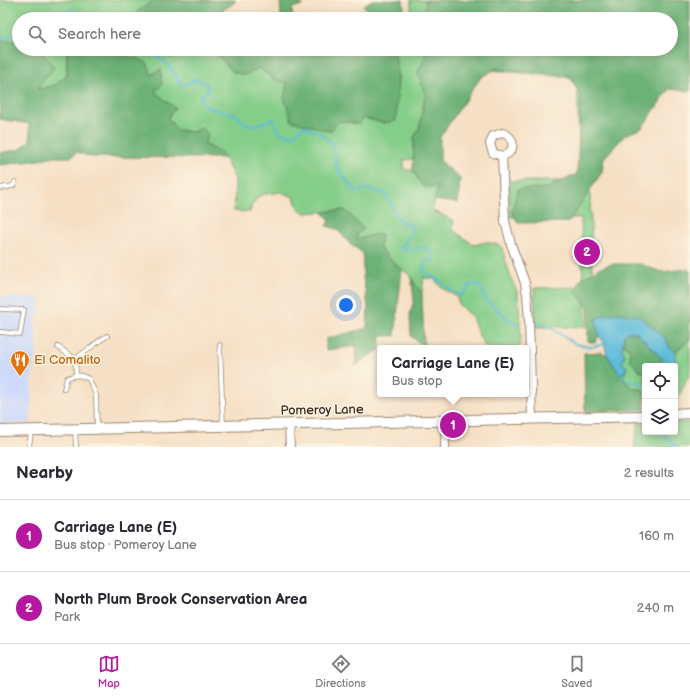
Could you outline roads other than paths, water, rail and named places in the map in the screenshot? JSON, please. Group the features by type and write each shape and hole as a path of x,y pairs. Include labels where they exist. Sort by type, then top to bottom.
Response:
{"street":[{"path":"502,156 505,221 525,283 527,294 532,418"},
{"path":"678,414 690,413"},
{"name":"Pomeroy Lane","path":"0,431 642,416"},
{"path":"445,447 446,420"},
{"path":"288,424 290,447"}],"lane":[{"path":"0,188 13,186 15,182"},
{"path":"0,309 24,310 20,334 0,332"},
{"path":"75,359 83,354 93,344 107,336"},
{"path":"220,345 223,426"},
{"path":"58,347 75,359"},
{"path":"75,359 76,375"},
{"path":"64,389 67,378 76,375 89,379 96,395 97,429"},
{"path":"75,430 76,447"},
{"path":"29,447 31,431"}],"water":[{"path":"618,313 639,316 665,338 669,347 675,352 675,363 666,363 636,332 628,332 624,335 622,350 625,355 622,362 627,367 624,373 619,373 607,355 604,342 599,336 596,320 603,315"}],"waterway":[{"path":"31,12 33,10 38,12"},
{"path":"66,12 72,10 75,12"},
{"path":"0,38 12,36"},
{"path":"156,56 169,66 182,86 197,79 207,84 208,93 203,94 200,99 205,106 236,114 243,122 253,126 273,119 278,130 285,135 293,136 303,126 320,133 333,144 337,168 355,191 370,189 386,194 399,220 412,226 413,232 401,247 403,251 427,247 433,254 434,261 427,261 423,266 425,273 461,296 470,285 479,285 487,301 509,320 520,325"},
{"path":"536,325 545,324 575,344 590,347 606,344"},
{"path":"621,371 626,380 634,383 637,381 642,384"},
{"path":"662,435 677,447"}],"place":[{"name":"North Plum Brook Conservation Area","path":"587,252"},
{"name":"El Comalito","path":"20,377"},
{"name":"Carriage Lane (E)","path":"453,425"}]}
